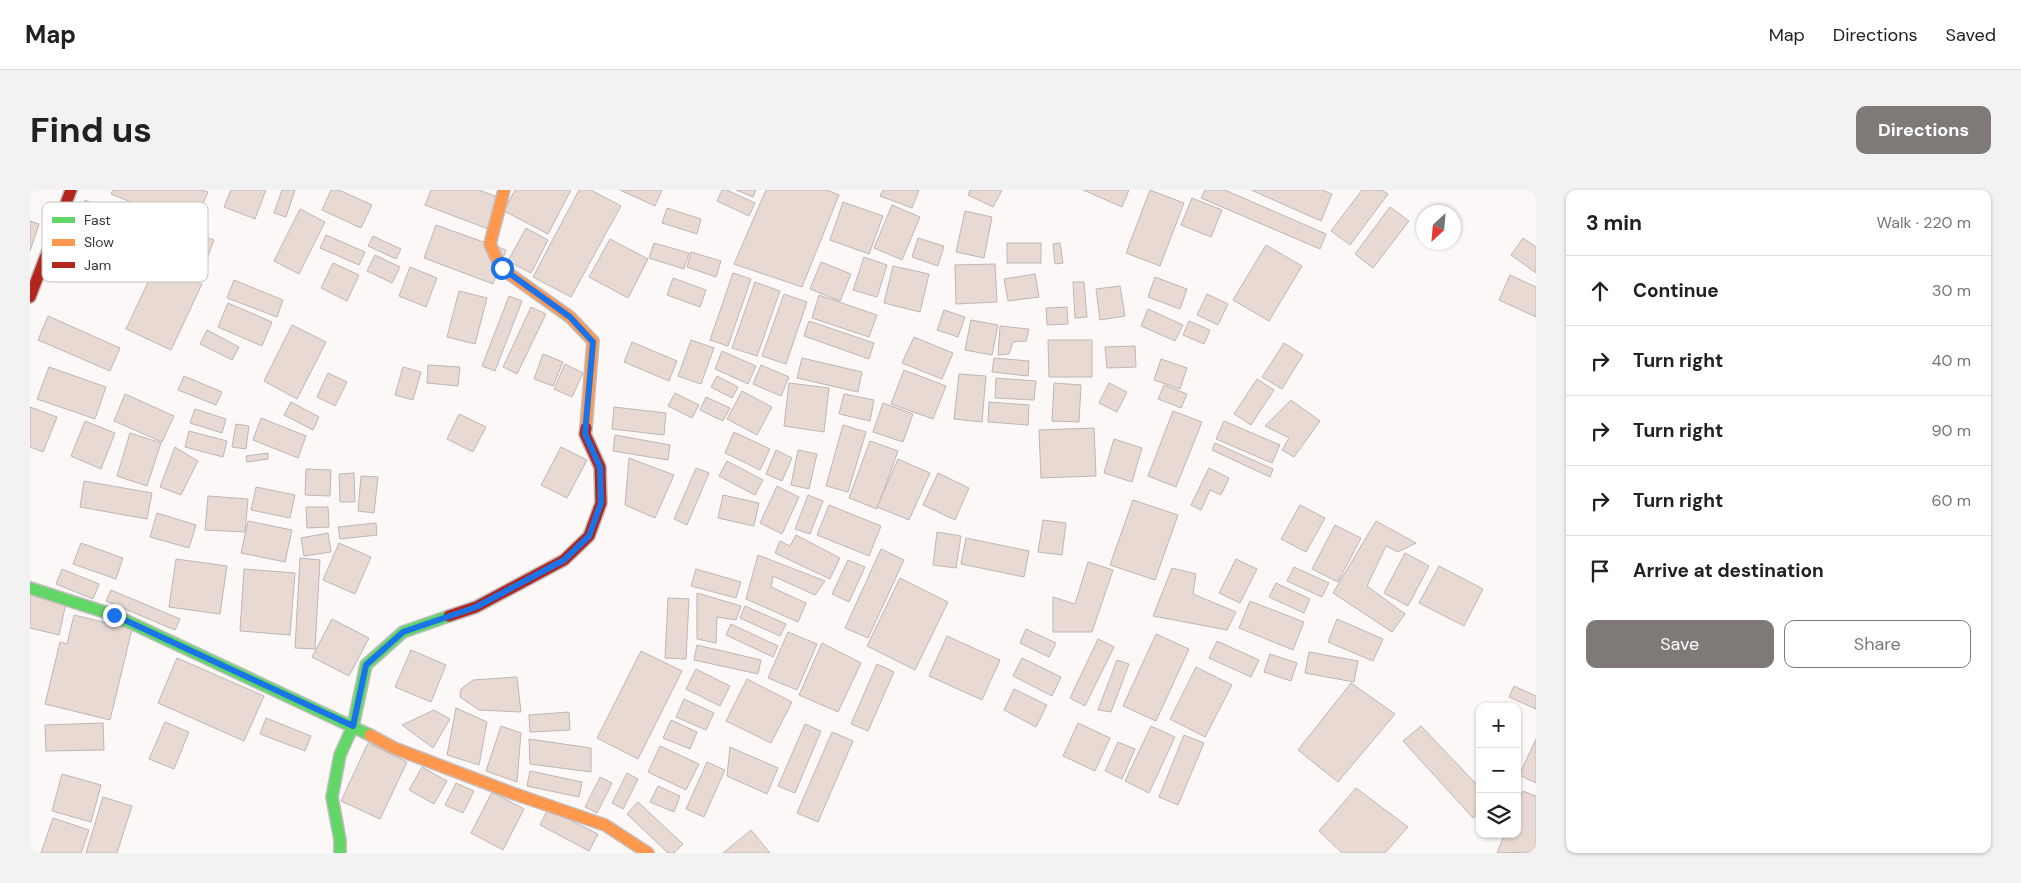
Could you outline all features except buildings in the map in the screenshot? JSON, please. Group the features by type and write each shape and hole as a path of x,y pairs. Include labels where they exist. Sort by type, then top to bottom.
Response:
{"street":[{"path":"66,202 71,190"},
{"path":"340,853 340,840 332,797 340,755 353,726 366,665 403,632 476,607 564,560 589,536 601,503 600,467 585,434 593,342 570,317 502,268 490,244 504,190"},
{"path":"30,297 42,266"},
{"path":"30,588 114,615 353,726 394,748 512,793 605,825 648,853"}],"traffic: fast":[{"path":"30,588 114,615 370,735"},
{"path":"340,853 340,840 332,797 340,755 353,726 366,665 403,632 449,616"}],"traffic: slow":[{"path":"504,190 490,244 501,268 570,317 593,341 586,428"},
{"path":"370,735 394,748 512,793 605,825 648,853"}],"traffic: jam":[{"path":"66,202 71,190"},
{"path":"30,297 42,266"},
{"path":"449,616 476,607 564,560 589,536 601,503 600,467 585,434 586,428"}],"route":[{"path":"114,615 353,726 366,665 403,632 476,607 564,560 589,536 601,503 600,467 585,434 590,398 593,342 570,317 502,268"}]}
